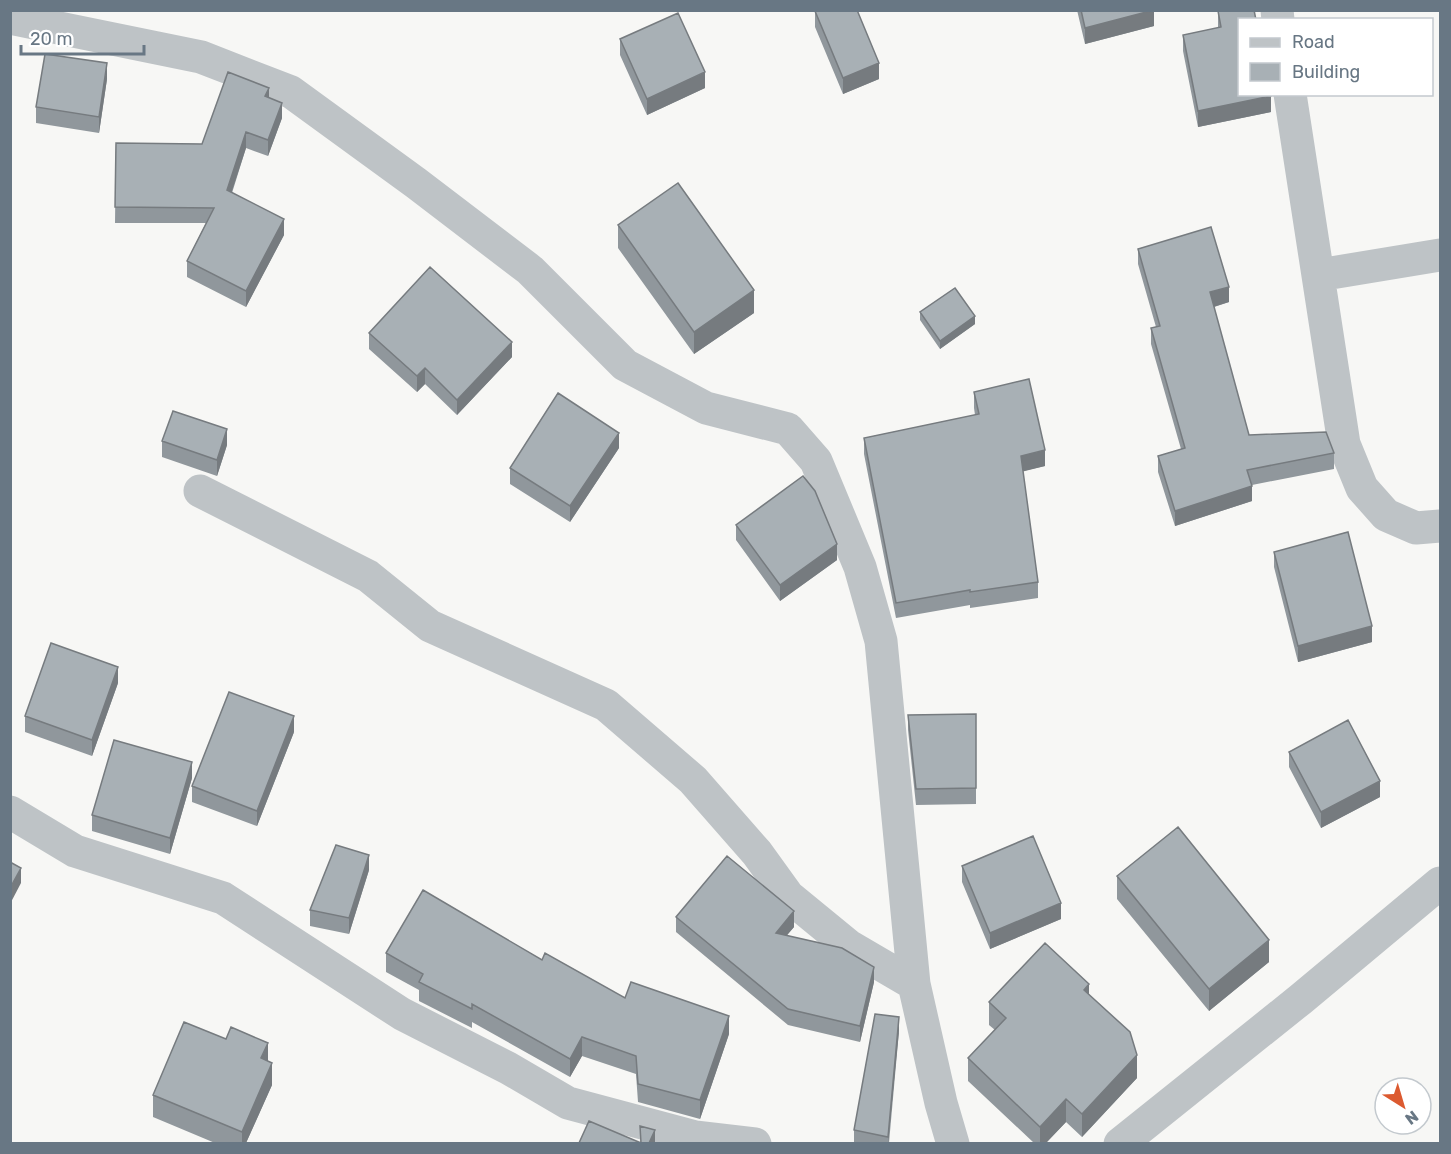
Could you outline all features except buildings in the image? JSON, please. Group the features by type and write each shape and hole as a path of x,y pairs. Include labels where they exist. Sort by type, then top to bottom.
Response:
{"street":[{"path":"10,18 201,57 291,92 530,270 625,365 706,408 788,429 816,461 860,567 881,640 914,984 941,1103 953,1143"},
{"path":"1290,96 1344,444 1362,488 1386,515 1416,528 1440,526"},
{"path":"1319,275 1440,255"},
{"path":"200,491 368,576 430,626 606,705 693,780 757,853 788,896 849,946 914,984"},
{"path":"10,812 75,851 223,898 402,1014 508,1068 568,1103 695,1137 755,1143"},
{"path":"1120,1143 1283,1013 1440,883"}]}
